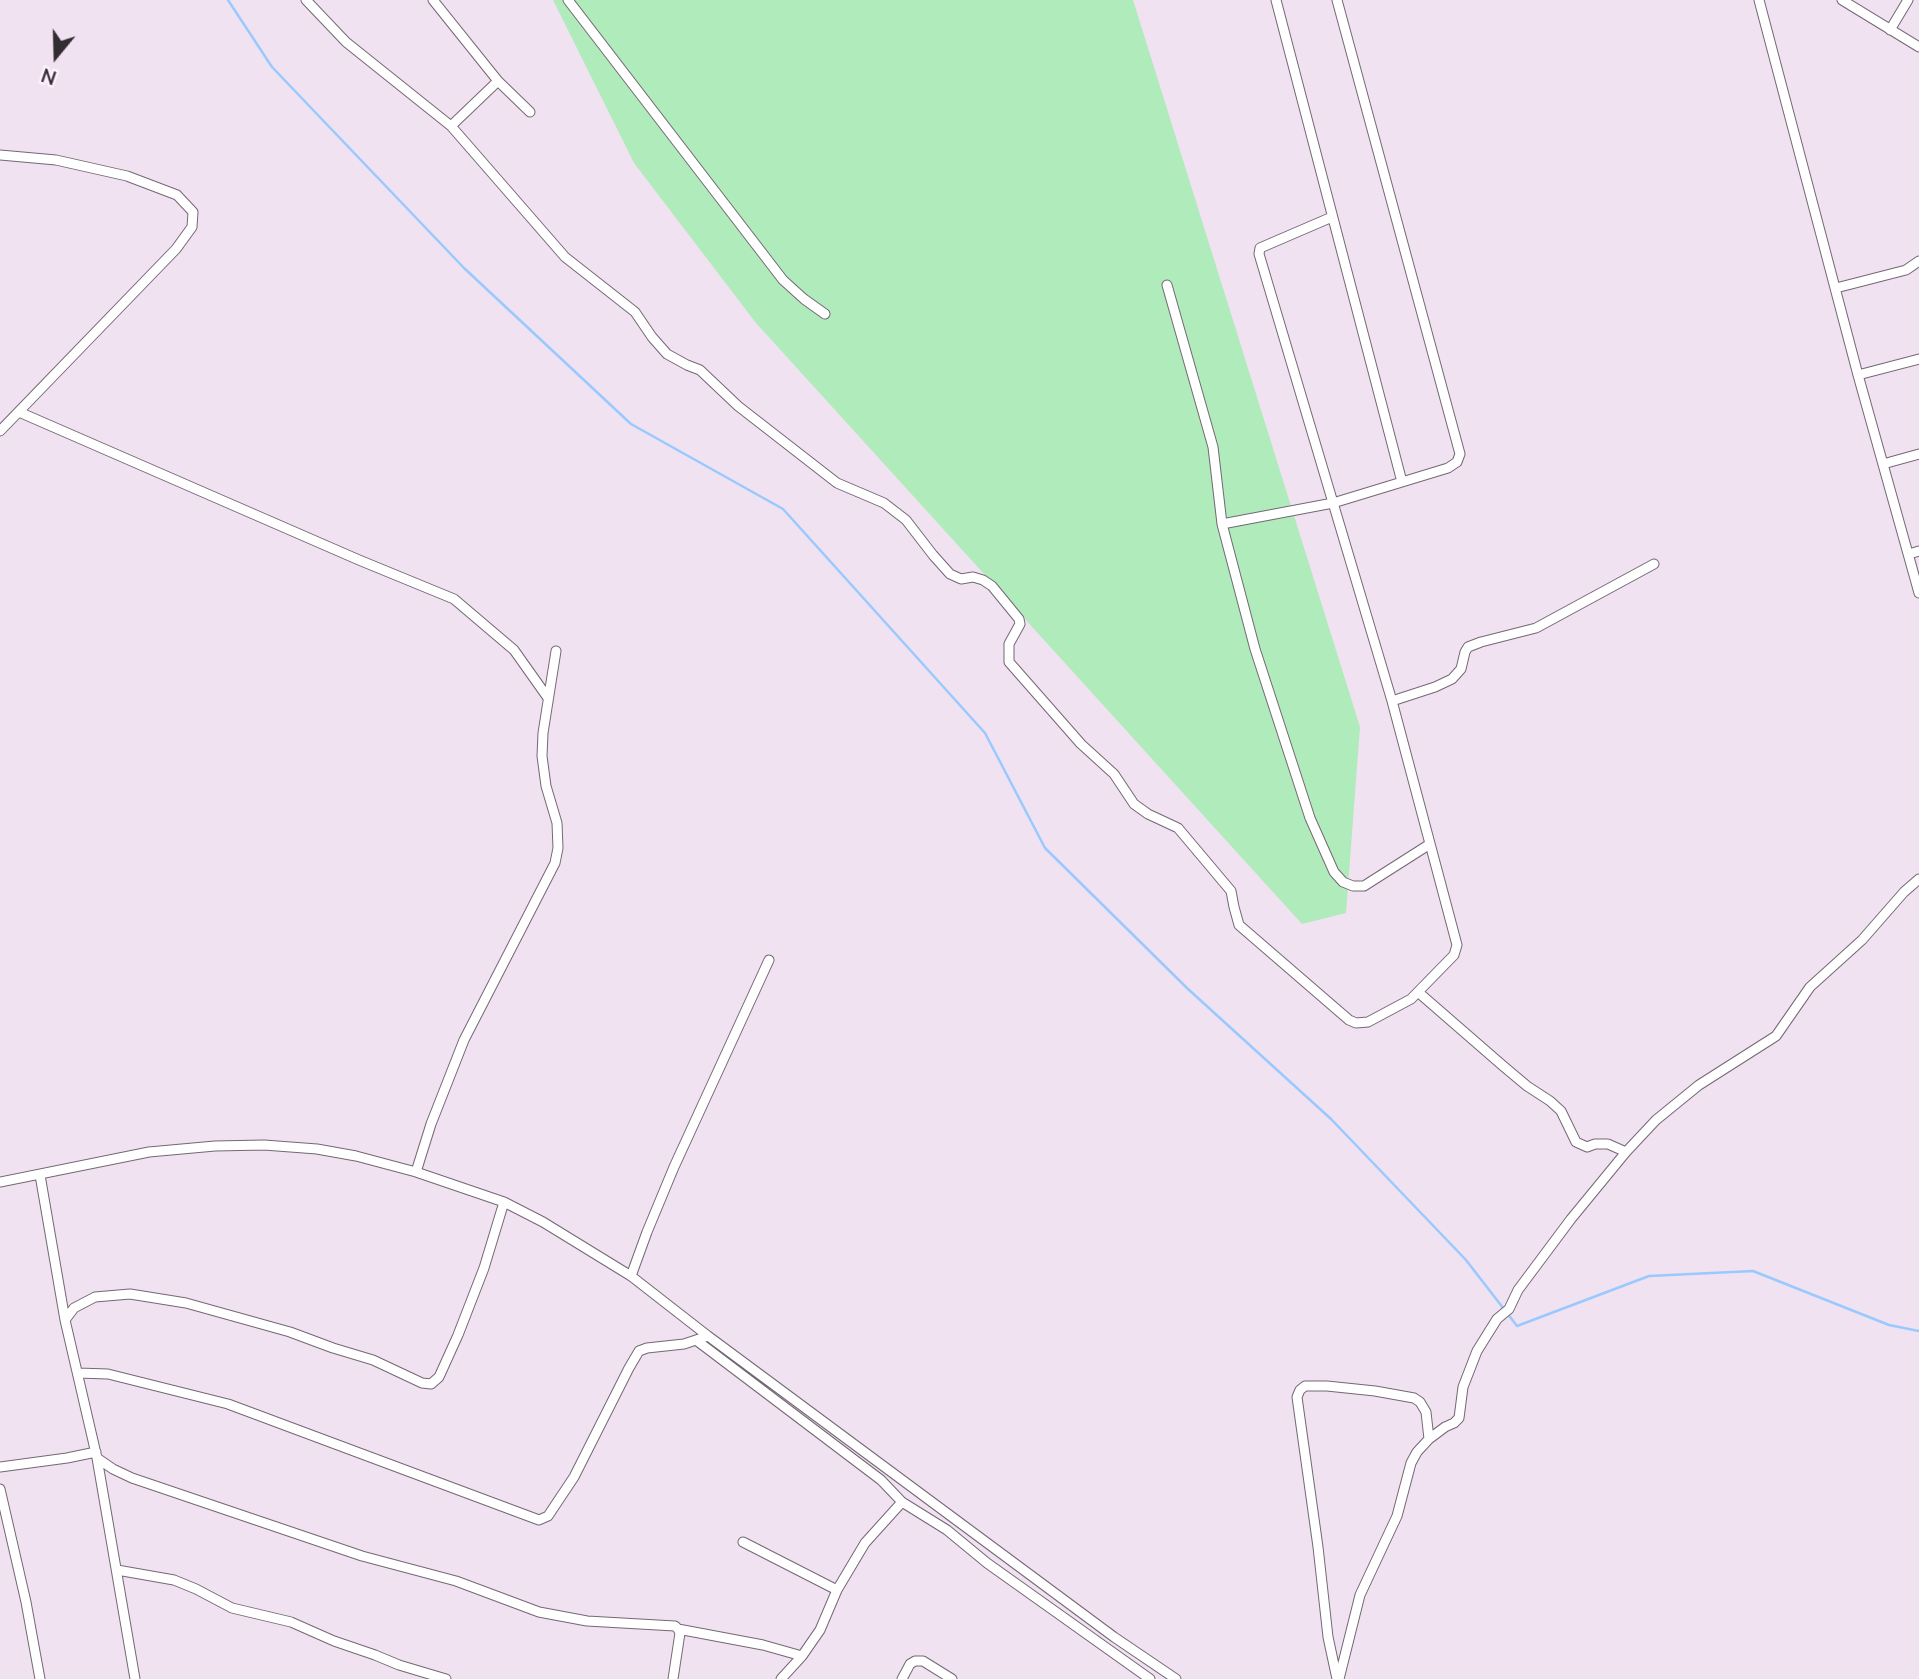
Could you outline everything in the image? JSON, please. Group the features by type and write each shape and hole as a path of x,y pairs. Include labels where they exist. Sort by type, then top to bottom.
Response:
{"street":[{"path":"306,0 346,42 451,126 565,257 635,312 667,354 700,370 738,406 837,483 884,503 906,520 950,574 961,579 973,577 992,586 1019,619 1020,624 1009,644 1009,662 1081,744 1114,774 1134,804 1178,828 1231,891 1239,925 1349,1020 1356,1023 1368,1022 1411,999 1454,955 1457,945 1392,701 1258,251 1332,216"},
{"path":"433,0 498,81 530,111"},
{"path":"568,0 783,280 825,314"},
{"path":"1276,0 1402,482"},
{"path":"1222,524 1334,503 1448,468 1457,462 1460,454 1338,0"},
{"path":"1759,0 1858,375 1919,593"},
{"path":"1842,0 1919,47"},
{"path":"1891,30 1908,0"},
{"path":"451,126 498,81"},
{"path":"0,155 56,160 127,176 177,195 193,212 192,227 176,248 0,431"},
{"path":"1836,288 1906,270 1919,261"},
{"path":"1167,285 1213,447 1222,524 1255,649 1310,818 1334,872 1343,882 1364,886 1430,845"},
{"path":"1858,375 1919,359"},
{"path":"19,412 454,599 514,650 548,698"},
{"path":"1883,464 1919,454"},
{"path":"1909,555 1919,551"},
{"path":"1392,701 1452,679 1461,669 1468,647 1536,628 1654,564"},
{"path":"416,1172 431,1124 464,1040 555,863 558,848 557,823 546,786 542,756 556,651"},
{"path":"1338,1679 1360,1595 1397,1516 1411,1463 1429,1439 1459,1418 1463,1387 1477,1352 1497,1319 1509,1309 1518,1290 1571,1219 1656,1120 1699,1085 1776,1036 1810,987 1862,940 1919,879"},
{"path":"631,1276 674,1167 769,960"},
{"path":"1418,992 1502,1065 1561,1111 1576,1142 1587,1147 1608,1144 1626,1152"},
{"path":"0,1182 149,1152 264,1145 317,1149 356,1156 416,1172 504,1202 543,1222 631,1276 1104,1630 1176,1679"},
{"path":"40,1175 65,1320 97,1455 135,1679"},
{"path":"65,1320 74,1308 95,1297 130,1294 186,1303 290,1332 373,1360 422,1383 431,1384 439,1377 458,1335 484,1268 504,1202"},
{"path":"78,1373 108,1374 228,1404 539,1520 548,1516 575,1477 639,1351 684,1344 708,1336"},
{"path":"696,1340 881,1480 902,1502 947,1530 987,1563 1150,1679"},
{"path":"1338,1679 1328,1637 1297,1397 1300,1390 1306,1386 1327,1386 1414,1398 1426,1412 1429,1439"},
{"path":"0,1467 97,1455 113,1469 132,1478 362,1556 456,1581 539,1612 587,1621 675,1626 678,1629 763,1644 802,1656"},
{"path":"0,1489 26,1602 40,1679"},
{"path":"781,1679 802,1656 820,1630 837,1590 865,1543 902,1502"},
{"path":"743,1542 837,1590"},
{"path":"117,1570 174,1580 232,1608 291,1622 399,1665 446,1679"},
{"path":"673,1679 680,1633 678,1629"},
{"path":"902,1679 910,1664 923,1661 952,1679"}],"green space":[{"path":"553,0 1133,0 1360,727 1346,913 1302,924 756,323 634,163"}],"waterway":[{"path":"228,0 272,67 464,268 631,424 783,509 985,733 1045,848 1188,989 1331,1119 1466,1260 1517,1326 1649,1276 1753,1271 1889,1325 1919,1331"}]}
